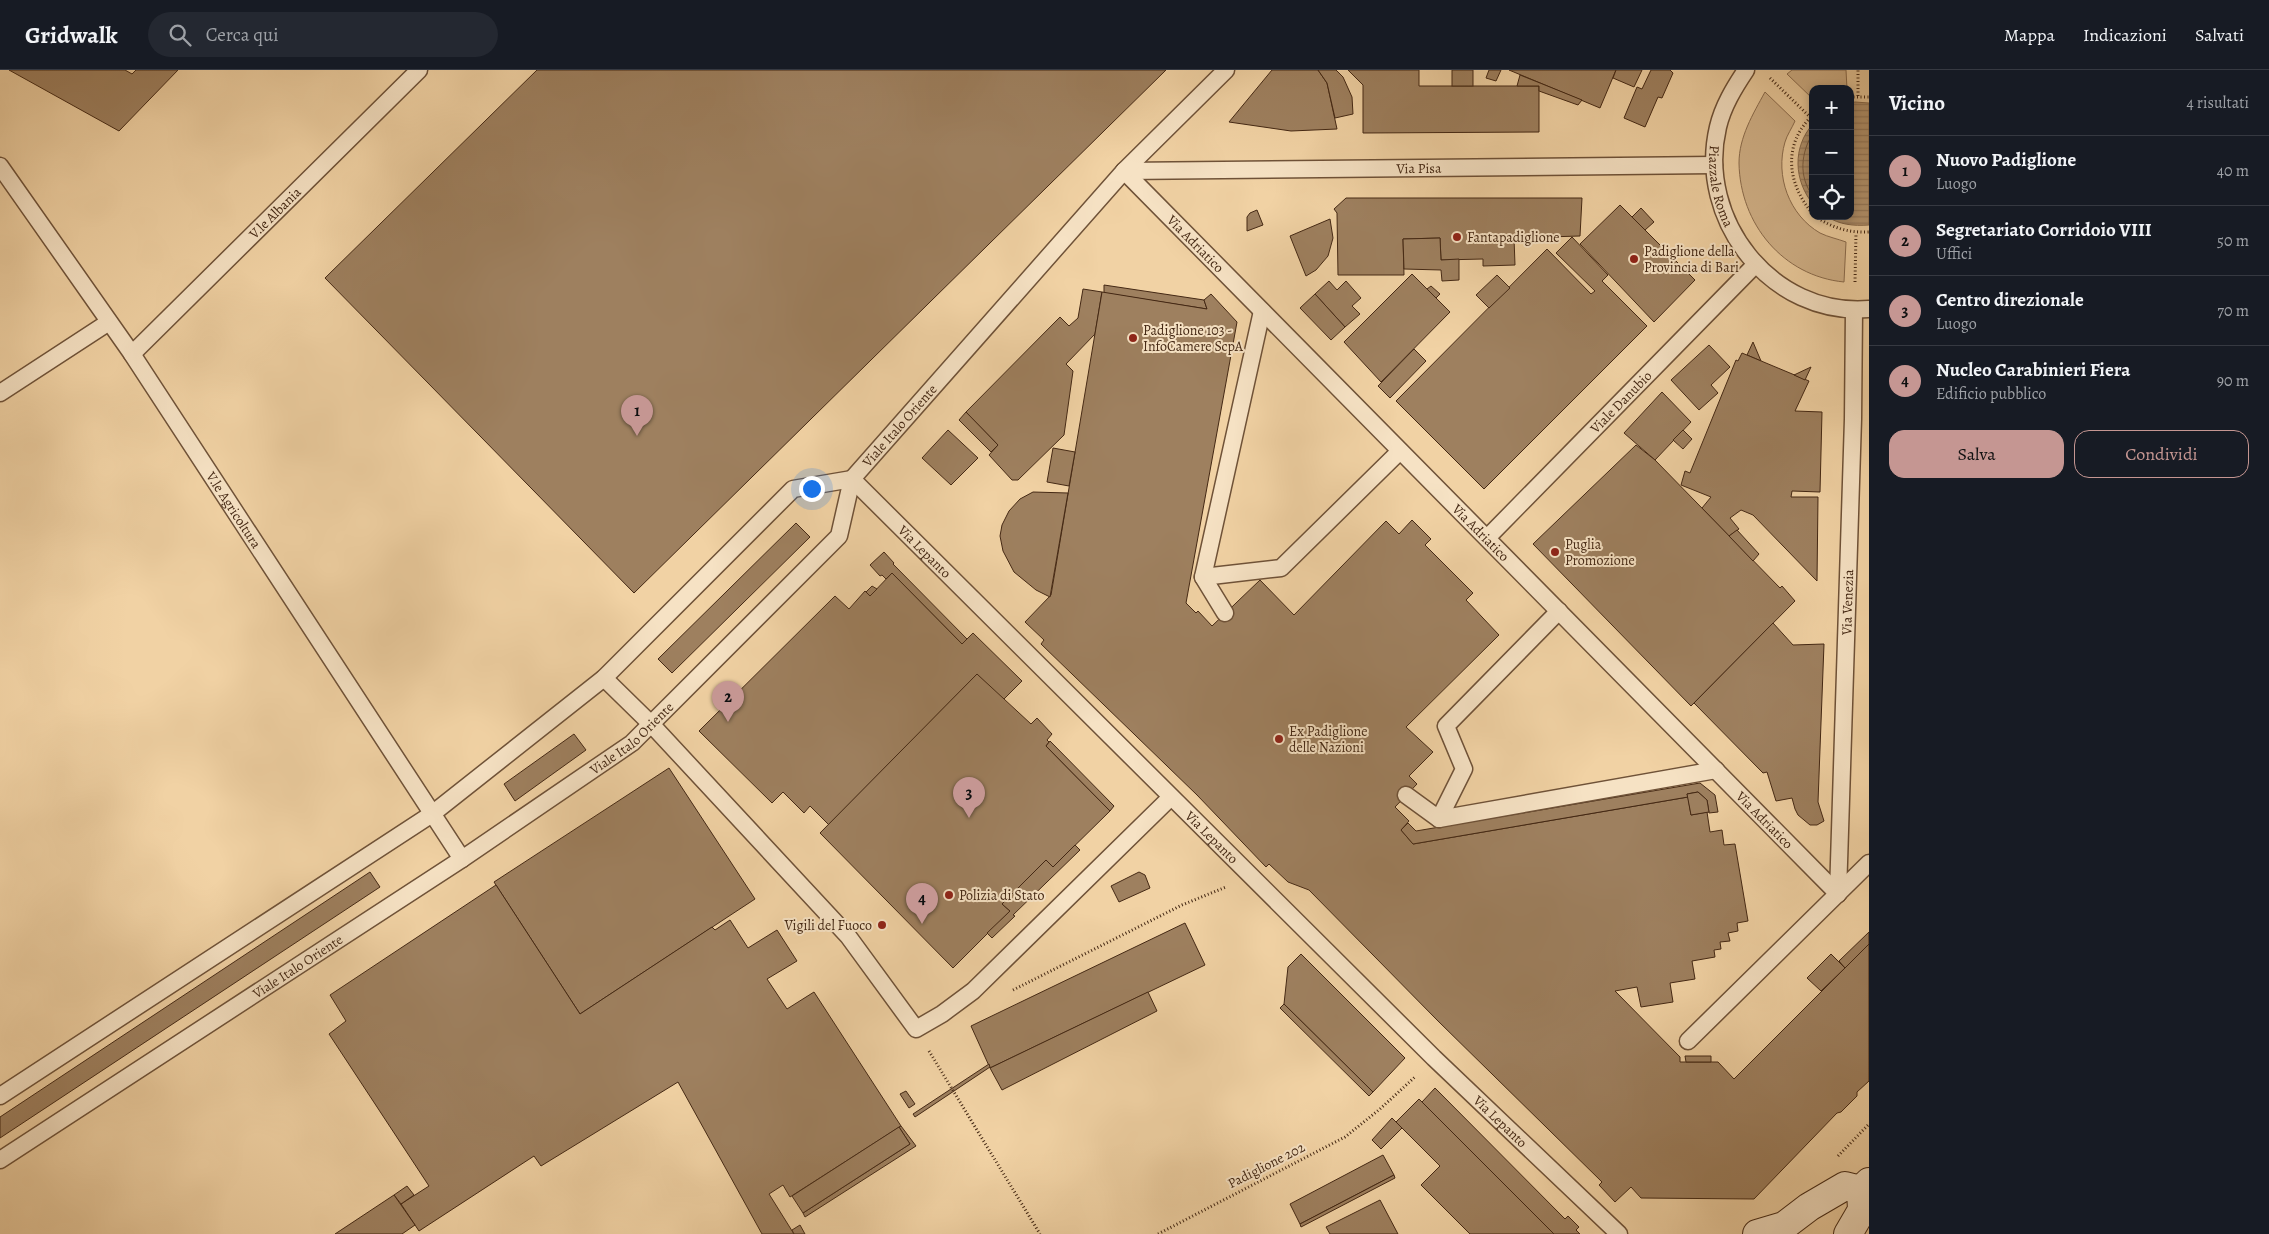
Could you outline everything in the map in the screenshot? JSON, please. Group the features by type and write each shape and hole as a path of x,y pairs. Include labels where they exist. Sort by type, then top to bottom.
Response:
{"main road":[{"path":"1757,1234 1784,1226 1808,1208 1845,1186 1865,1186 1862,1210 1848,1234"}],"lane":[{"name":"V.le Albania","path":"132,354 419,70"},
{"name":"Viale Italo Oriente","path":"0,1160 462,859 632,743 839,536 852,479 1124,171 1226,70"},
{"name":"Piazzale Roma","path":"1746,70 1731,92 1718,127 1714,165 1717,192 1725,219 1738,243 1755,265 1784,288 1818,304 1862,310"},
{"name":"Via Pisa","path":"1124,171 1714,165"},
{"name":"V.le Agricoltura","path":"0,166 132,354 462,859"},
{"name":"Via Adriatico","path":"1124,171 1838,894"},
{"name":"Viale Danubio","path":"1487,538 1755,265"},
{"name":"Via Venezia","path":"1838,894 1853,429 1862,310"},
{"path":"1225,613 1203,577 1262,311"},
{"path":"0,392 109,322"},
{"path":"1203,577 1281,568 1400,451"},
{"path":"0,1096 432,814 604,678 793,489 852,479"},
{"name":"Via Lepanto","path":"852,479 1434,1058 1618,1234"},
{"path":"1439,819 1464,768 1446,726 1559,611"},
{"path":"604,678 652,725 848,936 916,1029 942,1014 973,991 1171,797"},
{"path":"1406,795 1439,819 1716,770"},
{"path":"1688,1041 1869,863"}],"path":[{"path":"1858,70 1858,96"},
{"path":"1769,77 1809,113"},
{"path":"1854,96 1869,97"},
{"path":"1809,120 1798,136 1792,157 1792,179 1801,200 1809,209"},
{"path":"1822,220 1834,228 1856,233 1869,232"},
{"path":"1856,233 1862,310"},
{"path":"1010,992 1182,905 1252,877"},
{"path":"916,1029 1040,1234"},
{"name":"Padiglione 202","path":"1158,1234 1345,1137 1380,1110 1434,1058"}],"shaded area":[{"path":"1792,70 1846,70 1847,85 1809,85 1809,95 1787,74"},
{"path":"1765,92 1795,121 1786,139 1782,155 1782,168 1787,194 1800,216 1809,225 1820,233 1846,242 1844,282 1822,278 1784,258 1769,243 1757,226 1747,206 1741,185 1739,163 1741,144"}],"water":[{"path":"1854,102 1869,103 1869,225 1847,224 1834,220 1854,220"},
{"path":"1809,129 1809,198 1802,185 1798,164 1801,143"}],"building":[{"path":"9,70 125,70 132,74 136,70 178,70 119,131"},
{"path":"537,70 1166,70 634,593 325,278"},
{"path":"1272,70 1318,70 1327,83 1337,129 1291,131 1229,122"},
{"path":"1318,70 1336,70 1343,77 1352,97 1353,114 1335,118 1327,83"},
{"path":"1348,70 1419,70 1419,86 1539,86 1539,132 1363,133 1363,85"},
{"path":"1452,70 1473,70 1473,86 1452,86"},
{"path":"1489,70 1501,70 1496,81 1486,78"},
{"path":"1509,70 1616,70 1600,108"},
{"path":"1616,70 1642,70 1634,87 1613,78"},
{"path":"1651,70 1670,70 1673,73 1662,98 1658,97 1645,127 1624,118 1637,87 1642,89"},
{"path":"1520,75 1582,100 1578,105 1539,91 1539,86 1517,86"},
{"name":"Fantapadiglione","path":"1346,198 1582,198 1580,236 1514,238 1515,265 1483,266 1483,259 1441,260 1440,238 1403,239 1404,275 1338,275 1337,213 1334,209"},
{"name":"Padiglione della Provincia di Bari","path":"1620,205 1695,280 1654,322 1580,244"},
{"path":"1641,208 1654,222 1645,230 1632,217"},
{"path":"1257,210 1263,225 1247,231 1247,217 1250,213"},
{"path":"1330,219 1333,238 1328,256 1316,270 1306,276 1290,236"},
{"path":"1572,237 1608,275 1602,281 1647,326 1484,489 1396,401 1547,249 1591,294 1595,291 1556,253"},
{"path":"1440,238 1441,260 1459,259 1459,280 1442,281 1441,270 1404,269 1403,239"},
{"path":"1412,274 1450,312 1381,382 1344,342"},
{"path":"1497,275 1510,288 1489,308 1476,295"},
{"path":"1329,281 1337,290 1346,281 1361,298 1352,306 1360,314 1345,327 1315,294"},
{"path":"1104,285 1204,300 1207,309 1104,293"},
{"path":"1431,286 1440,294 1436,298 1427,289"},
{"path":"1083,289 1102,292 1095,334 1066,364 1073,371 1064,435 1018,480 1012,480 989,455 998,445 966,412 1060,317 1069,326 1078,318"},
{"name":"Ex Padiglione delle Nazioni","path":"1102,292 1207,309 1204,300 1211,294 1237,322 1186,603 1196,613 1198,611 1212,626 1260,580 1294,615 1386,521 1399,534 1412,520 1431,539 1425,545 1473,593 1466,600 1499,635 1406,727 1433,752 1409,776 1417,784 1395,807 1409,821 1401,830 1413,844 1688,797 1691,815 1707,812 1710,832 1722,830 1724,845 1735,844 1748,921 1737,923 1738,931 1728,933 1730,941 1720,942 1721,949 1714,950 1715,957 1692,961 1695,979 1670,983 1673,1002 1641,1007 1637,987 1615,991 1680,1057 1680,1062 1718,1062 1734,1079 1869,944 1869,1081 1857,1092 1857,1096 1841,1112 1837,1113 1754,1199 1641,1198 1631,1187 1615,1202 1599,1185 1602,1182 1438,1021 1309,890 1288,882 1269,864 1266,867 1197,795 1041,644 1044,640 1025,622 1051,595"},
{"path":"1315,294 1345,327 1331,340 1300,308"},
{"path":"1753,342 1761,361 1747,355"},
{"path":"1709,345 1730,367 1711,385 1718,393 1699,410 1671,380"},
{"path":"1414,349 1426,361 1390,398 1378,386"},
{"path":"1742,353 1809,381 1795,411 1822,412 1820,492 1792,491 1791,497 1818,497 1817,581 1753,515 1741,510 1730,518 1739,529 1729,536 1702,508 1711,497 1681,485 1685,471 1690,473 1736,360 1738,361"},
{"path":"1811,367 1805,380 1794,375"},
{"path":"1662,392 1691,422 1655,460 1624,433"},
{"path":"966,412 998,445 991,452 959,420"},
{"path":"948,430 978,458 951,485 922,458"},
{"path":"1683,430 1692,439 1683,449 1673,440"},
{"path":"1636,445 1655,460 1795,601 1691,706 1533,544"},
{"path":"1053,448 1075,452 1069,486 1047,482"},
{"path":"1033,492 1068,493 1050,597 1036,590 1014,572 1003,551 1000,536 1002,525 1009,511 1020,499"},
{"path":"796,523 810,537 672,673 658,659"},
{"path":"1737,530 1759,554 1753,561 1729,536"},
{"path":"884,552 893,564 967,639 962,644 892,573 886,579 882,575 880,576 870,565"},
{"path":"892,573 962,644 973,633 1022,681 1003,700 977,674 829,825 810,806 804,813 783,792 772,803 699,731 835,596 849,609 865,591 870,596"},
{"path":"872,586 877,589 870,596 866,592"},
{"path":"1773,623 1793,645 1824,644 1818,802 1824,821 1817,825 1810,825 1798,815 1792,798 1776,801 1767,772 1763,773 1694,703"},
{"path":"977,674 1031,724 1037,718 1052,734 1047,740 1049,742 1046,746 1110,811 1053,867 1046,860 1002,904 1010,911 953,968 820,833"},
{"path":"574,734 586,750 515,801 504,784"},
{"path":"1050,741 1114,806 1110,811 1046,746"},
{"path":"669,768 755,899 580,1014 494,882"},
{"path":"1700,783 1715,795 1718,812 1709,813 1707,800 1698,792 1687,794 1688,797 1413,844 1401,830 1408,823 1416,831"},
{"path":"1698,792 1707,800 1709,812 1691,815 1687,794"},
{"path":"1075,845 1080,850 992,938 987,933 1010,911 1002,904 1046,860 1053,867"},
{"path":"370,872 380,887 0,1138 0,1117"},
{"path":"1139,872 1145,875 1150,888 1119,902 1111,886"},
{"path":"496,885 580,1014 712,927 715,930 730,920 748,948 777,930 797,961 767,979 787,1009 814,992 901,1126 790,1197 783,1185 769,1194 794,1234 762,1234 678,1082 541,1166 534,1156 419,1231 401,1204 429,1186 329,1034 346,1021 330,995"},
{"path":"1185,923 1205,965 990,1068 971,1026"},
{"path":"1869,932 1869,944 1845,968 1839,961"},
{"path":"1301,954 1405,1058 1373,1092 1284,1004 1288,967"},
{"path":"1831,954 1845,968 1821,991 1807,978"},
{"path":"1148,992 1157,1011 1002,1090 990,1068"},
{"path":"1284,1004 1373,1092 1369,1096 1280,1008"},
{"path":"1685,1056 1711,1056 1711,1062 1686,1062"},
{"path":"989,1064 990,1067 915,1117 913,1114"},
{"path":"1435,1088 1565,1219 1568,1216 1579,1227 1576,1230 1580,1234 1554,1234 1422,1102"},
{"path":"906,1091 915,1104 909,1108 900,1094"},
{"path":"1419,1099 1554,1234 1470,1234 1421,1185 1440,1166 1396,1122"},
{"path":"1392,1118 1402,1128 1381,1149 1372,1140"},
{"path":"901,1126 916,1146 805,1217 803,1213 910,1144 899,1127"},
{"path":"899,1127 910,1144 803,1213 792,1196"},
{"path":"1383,1155 1394,1175 1300,1224 1290,1204"},
{"path":"1394,1175 1395,1178 1301,1227 1300,1224"},
{"path":"407,1186 414,1195 401,1204 394,1195"},
{"path":"394,1195 415,1225 402,1234 335,1234"},
{"path":"1380,1200 1398,1234 1330,1234 1326,1227"},
{"path":"800,1225 805,1234 794,1234 792,1230"}],"place":[{"name":"Fantapadiglione","path":"1457,237"},
{"name":"Padiglione della Provincia di Bari","path":"1634,259"},
{"name":"Padiglione 103 - InfoCamere ScpA","path":"1133,338"},
{"name":"Nuovo Padiglione","path":"637,436"},
{"name":"Puglia Promozione","path":"1555,552"},
{"name":"Segretariato Corridoio VIII","path":"728,722"},
{"name":"Ex Padiglione delle Nazioni","path":"1279,739"},
{"name":"Centro direzionale","path":"969,818"},
{"name":"Polizia di Stato","path":"949,895"},
{"name":"Nucleo Carabinieri Fiera","path":"922,924"},
{"name":"Vigili del Fuoco","path":"882,925"}]}
